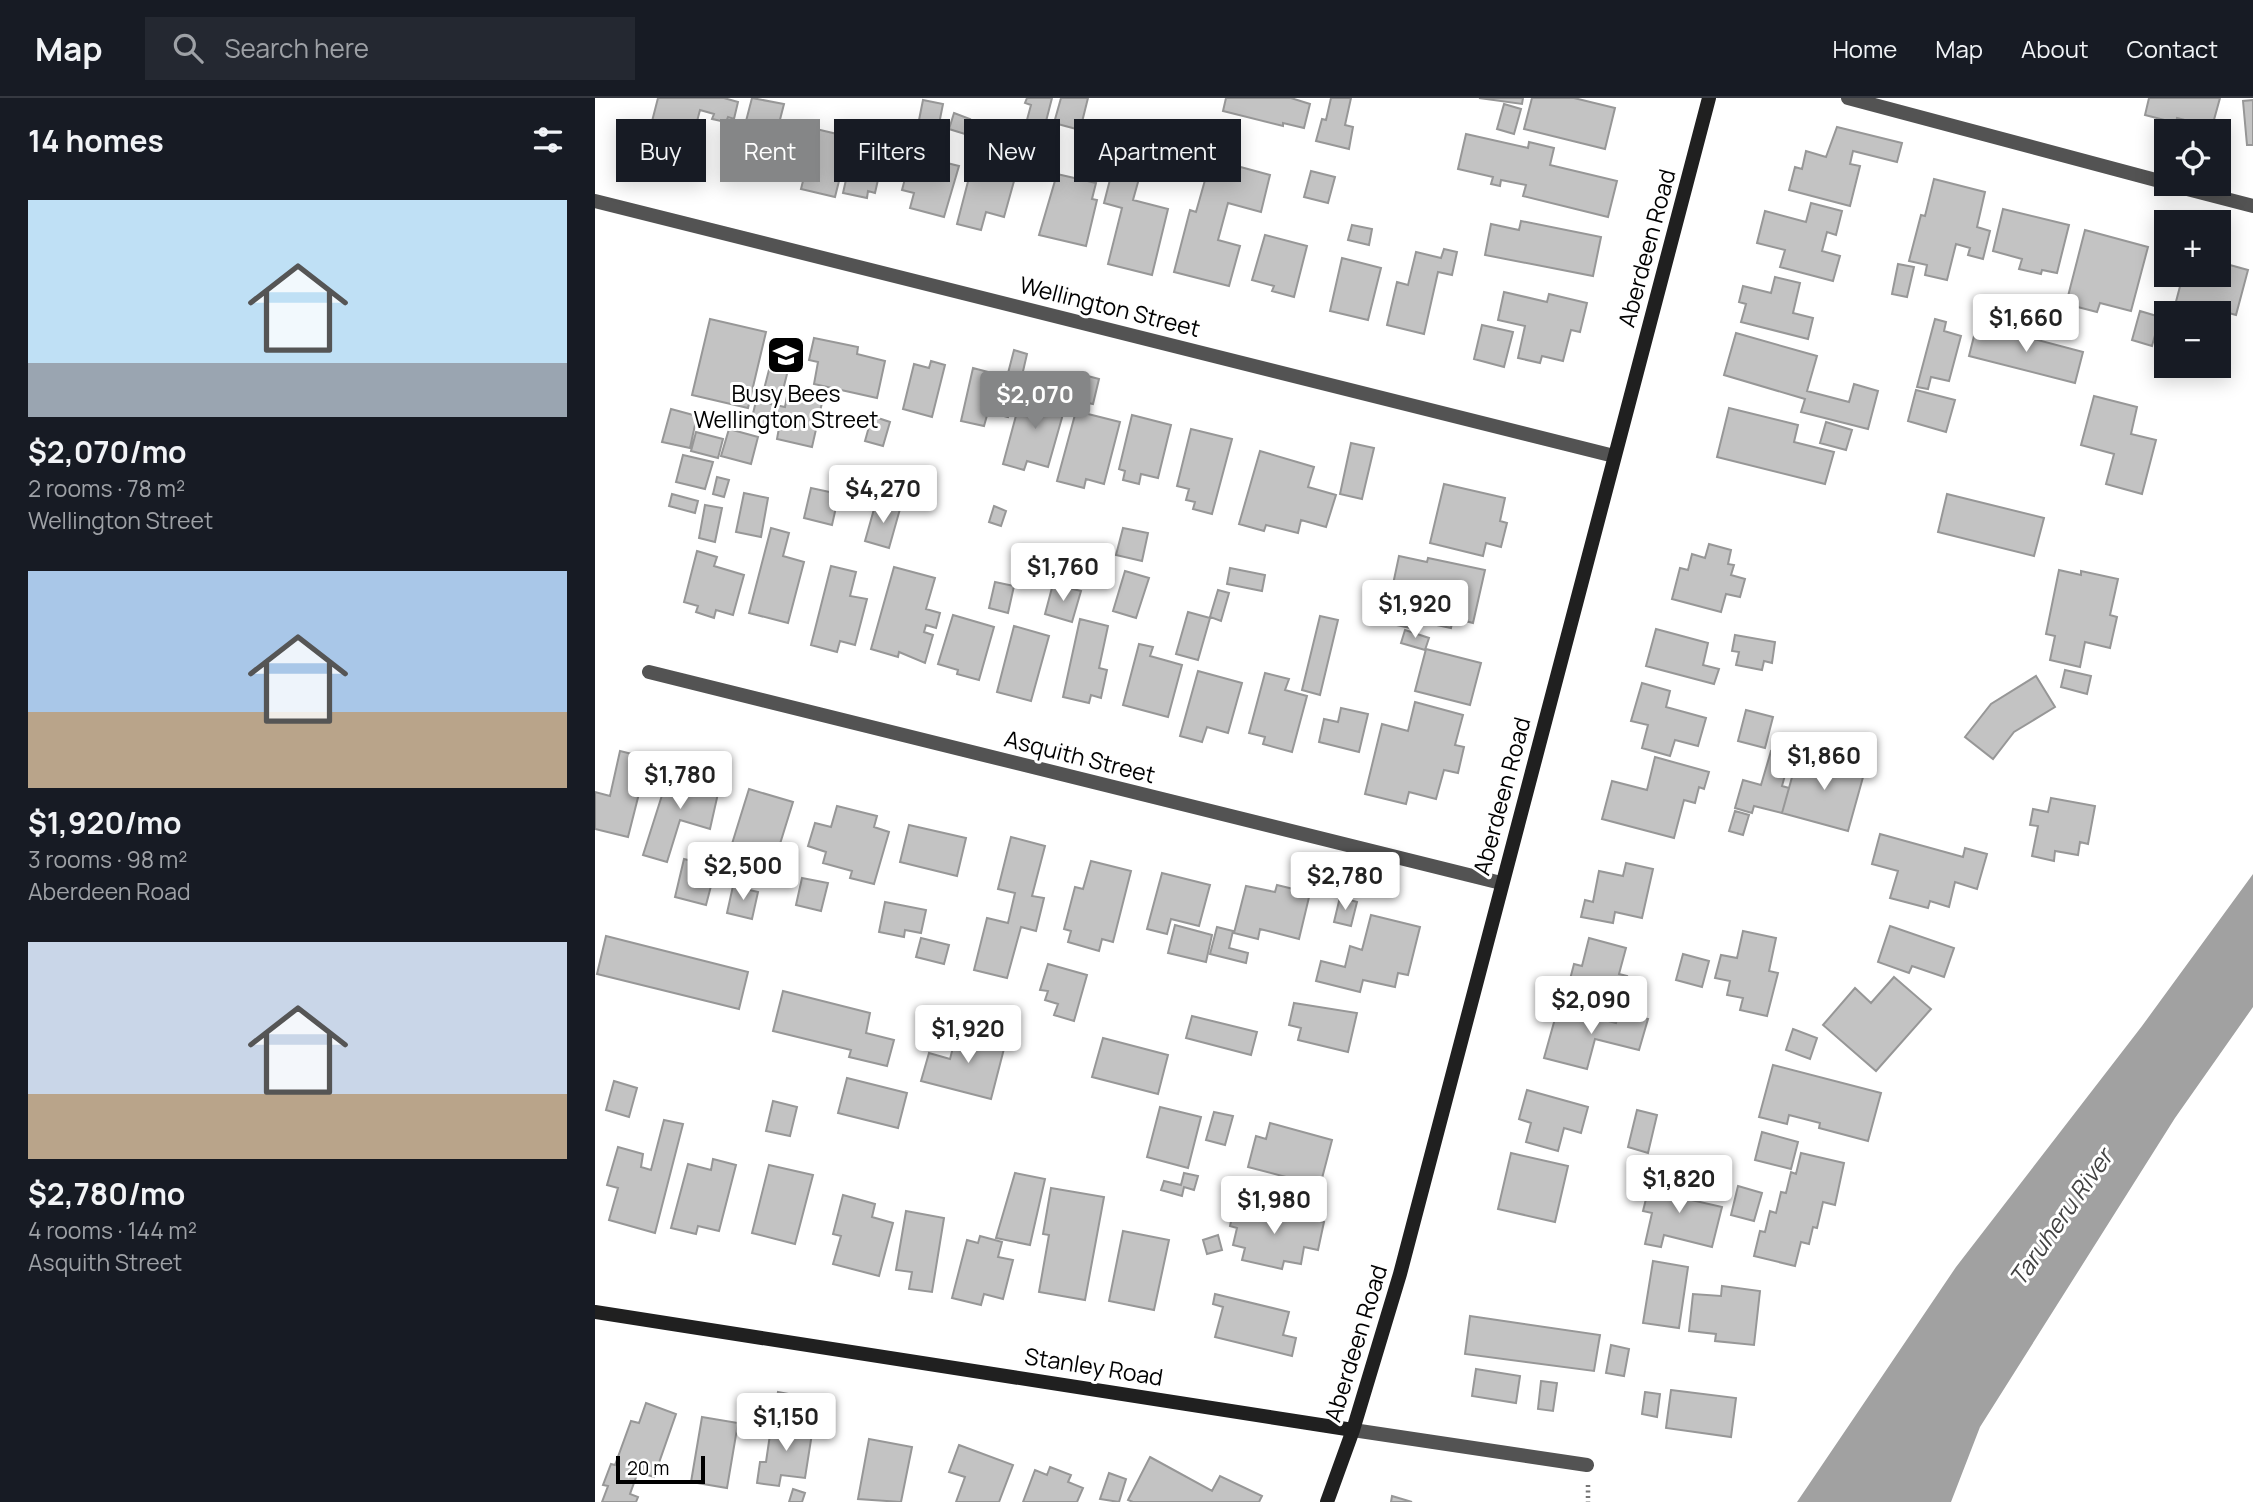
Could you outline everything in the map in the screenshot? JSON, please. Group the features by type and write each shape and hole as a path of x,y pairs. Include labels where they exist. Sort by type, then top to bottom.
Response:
{"street":[{"name":"Aberdeen Road","path":"1327,1502 1353,1430 1400,1274 1709,98"},
{"path":"1848,98 2154,180"},
{"path":"2214,196 2253,206"},
{"name":"Wellington Street","path":"595,201 1614,456"},
{"name":"Asquith Street","path":"649,672 1501,883"},
{"name":"Stanley Road","path":"595,1312 1587,1465"}],"water":[{"name":"Taruheru River","path":"2253,874 2253,1007 2175,1118 1980,1427 1951,1502 1797,1502 1956,1267 2142,1026"}],"building":[{"path":"658,98 724,98 738,102 734,119 712,119 714,114 700,110 698,119 653,119"},
{"path":"752,98 784,104 780,119 747,119"},
{"path":"1027,98 1052,98 1047,119 1027,119 1031,105 1025,103"},
{"path":"1061,98 1088,98 1083,119 1074,119 1074,128 1060,125 1060,119 1055,119"},
{"path":"1226,98 1291,98 1310,104 1304,128 1283,123 1283,126 1223,111"},
{"path":"1331,98 1351,98 1345,125 1353,127 1349,149 1316,141 1322,119 1326,120"},
{"path":"1479,98 1523,98 1522,104"},
{"path":"1532,98 1574,98 1615,108 1605,149 1524,129"},
{"path":"2149,98 2220,98 2214,119 2160,119 2145,115"},
{"path":"923,100 943,104 940,119 919,119"},
{"path":"2253,100 2253,145 2247,145 2243,101"},
{"path":"1504,104 1521,109 1514,134 1497,129"},
{"path":"954,113 970,119 964,119 964,134 950,129"},
{"path":"1837,127 1902,143 1897,162 1853,151 1850,164 1860,166 1850,206 1789,190 1795,167 1802,169 1806,151 1826,157"},
{"path":"820,130 834,133 834,182 839,182 835,197 801,189 803,182 820,182"},
{"path":"1466,134 1528,148 1529,142 1554,148 1550,165 1617,181 1608,217 1523,196 1526,185 1501,180 1500,186 1491,184 1493,177 1458,169"},
{"path":"950,164 959,166 944,217 910,208 914,193 902,190 904,182 950,182"},
{"path":"1241,167 1270,175 1261,212 1228,203 1218,240 1240,246 1229,286 1174,272 1190,210 1196,212 1204,182 1241,182"},
{"path":"1311,171 1335,177 1328,203 1304,197"},
{"path":"1060,175 1074,178 1074,182 1096,183 1092,199 1097,200 1086,246 1039,235 1055,182 1060,182"},
{"path":"1934,179 1985,192 1977,227 1990,231 1983,259 1968,255 1970,248 1956,244 1947,280 1925,275 1927,265 1909,261 1921,215 1925,216"},
{"path":"845,182 877,182 875,193 868,191 867,198 843,193"},
{"path":"968,182 1014,182 1004,217 986,212 981,230 957,224"},
{"path":"1109,182 1138,182 1133,200 1168,209 1152,275 1108,264 1122,208 1104,203"},
{"path":"1811,203 1842,211 1836,235 1827,232 1822,251 1840,256 1833,281 1780,267 1785,250 1757,243 1765,211 1806,222"},
{"path":"2003,209 2069,225 2057,273 2042,270 2041,274 2019,269 2022,259 1993,251"},
{"path":"1521,221 1601,237 1593,276 1485,255 1491,224 1519,230"},
{"path":"1352,225 1372,229 1369,245 1348,240"},
{"path":"2085,230 2148,247 2131,311 2100,303 2097,312 2066,304"},
{"path":"1265,235 1307,246 1294,297 1272,291 1274,286 1252,280"},
{"path":"1444,249 1457,252 1452,275 1438,272 1424,334 1387,325 1397,282 1408,285 1416,252 1441,258"},
{"path":"1342,258 1381,268 1368,320 1330,311"},
{"path":"1898,264 1914,267 1907,297 1892,294"},
{"path":"2231,265 2248,270 2236,315 2231,314 2231,301 2176,301 2180,287 2231,287"},
{"path":"1775,277 1800,283 1793,313 1813,318 1808,339 1741,322 1746,304 1739,302 1743,286 1771,293"},
{"path":"1504,292 1547,302 1549,294 1587,303 1580,332 1571,330 1563,361 1542,356 1540,363 1518,358 1525,326 1498,320"},
{"path":"2140,311 2154,315 2152,346 2132,340"},
{"path":"710,319 766,332 748,408 692,395"},
{"path":"1935,319 1946,322 1944,331 1961,336 1949,381 1931,377 1928,389 1917,387"},
{"path":"1977,324 2083,352 2075,383 1969,356"},
{"path":"1482,325 1513,332 1504,367 1474,359"},
{"path":"1736,333 1817,356 1807,391 1849,402 1854,384 1878,391 1868,429 1801,412 1805,399 1724,375"},
{"path":"814,338 858,347 857,354 885,361 877,398 814,384 818,362 809,360"},
{"path":"1014,350 1027,354 1021,380 1016,379 1008,417 988,412 984,426 961,421 973,368 1007,377"},
{"path":"931,361 945,365 932,417 903,409 914,364 929,368"},
{"path":"770,366 788,370 780,402 762,397"},
{"path":"1084,375 1099,379 1093,404 1078,401"},
{"path":"789,386 824,394 812,447 777,439 779,428 751,422 756,401 785,407"},
{"path":"1916,390 1955,400 1946,432 1908,421"},
{"path":"1039,393 1067,400 1048,467 1027,461 1024,470 1003,464 1021,397 1037,402"},
{"path":"2094,396 2137,407 2131,434 2156,440 2142,494 2106,484 2114,454 2081,445"},
{"path":"1729,408 1798,425 1794,442 1834,452 1825,484 1717,457"},
{"path":"671,409 697,416 690,448 662,442"},
{"path":"1076,411 1120,422 1104,484 1086,479 1084,488 1057,481"},
{"path":"1132,415 1171,425 1158,478 1141,474 1139,484 1123,480 1125,471 1119,469"},
{"path":"872,416 890,422 883,446 865,441"},
{"path":"1826,422 1852,430 1846,450 1820,443"},
{"path":"729,429 758,437 751,464 721,456"},
{"path":"1191,429 1232,439 1212,514 1193,509 1195,502 1186,500 1189,489 1177,486"},
{"path":"696,432 723,439 718,458 691,451"},
{"path":"1351,443 1374,448 1362,499 1340,494"},
{"path":"1260,451 1314,467 1308,487 1336,495 1326,527 1301,520 1298,533 1266,525 1264,531 1239,524"},
{"path":"683,455 713,462 705,489 676,482"},
{"path":"717,477 729,480 724,497 713,494"},
{"path":"1444,484 1505,498 1500,521 1507,523 1501,547 1486,543 1483,556 1430,543"},
{"path":"811,488 839,494 832,525 804,518"},
{"path":"744,493 768,498 761,537 736,532"},
{"path":"672,494 698,501 695,513 669,506"},
{"path":"1947,494 2044,518 2034,556 1938,532"},
{"path":"876,502 900,509 889,548 865,541"},
{"path":"705,505 722,508 715,542 699,538"},
{"path":"994,506 1006,511 1001,526 989,522"},
{"path":"771,528 789,533 783,556 804,562 788,623 749,613"},
{"path":"1123,528 1148,533 1142,561 1116,555"},
{"path":"1709,544 1731,550 1728,564 1734,565 1731,575 1745,579 1740,597 1726,594 1721,612 1672,599 1680,568 1688,570 1692,554 1705,558"},
{"path":"697,551 717,557 714,566 744,575 733,615 716,610 714,618 696,612 698,606 684,602"},
{"path":"1399,556 1427,562 1428,558 1485,570 1473,623 1453,618 1451,628 1427,623 1429,613 1418,611 1415,629 1378,621 1381,606 1388,608"},
{"path":"831,566 856,572 850,596 867,599 855,645 840,641 837,652 811,645"},
{"path":"894,567 935,578 926,609 940,613 936,628 926,625 924,632 933,635 925,663 899,652 898,657 871,649"},
{"path":"1230,568 1265,575 1262,591 1227,584"},
{"path":"2059,570 2081,575 2081,571 2118,579 2110,615 2117,617 2110,648 2085,642 2080,667 2050,660 2055,636 2046,634"},
{"path":"1125,571 1149,578 1136,618 1113,611"},
{"path":"995,582 1014,586 1008,613 989,608"},
{"path":"1053,584 1081,591 1072,622 1045,614"},
{"path":"1218,590 1229,593 1221,621 1210,617"},
{"path":"1188,612 1210,618 1198,660 1176,654"},
{"path":"953,615 994,627 979,680 957,674 958,670 938,664"},
{"path":"1320,616 1338,620 1320,695 1302,690"},
{"path":"1080,619 1108,626 1099,668 1107,670 1101,698 1091,695 1089,703 1063,697"},
{"path":"1014,626 1049,636 1031,701 997,692"},
{"path":"1656,629 1708,643 1703,665 1719,669 1714,684 1646,666"},
{"path":"1405,630 1429,638 1425,650 1401,643"},
{"path":"1735,635 1775,642 1772,663 1764,661 1762,670 1736,665 1739,652 1732,651"},
{"path":"1139,644 1153,647 1150,656 1182,665 1168,717 1123,705"},
{"path":"1426,649 1481,663 1470,705 1415,691"},
{"path":"2065,670 2091,676 2087,694 2061,687"},
{"path":"1198,671 1242,683 1228,733 1207,727 1202,742 1180,736"},
{"path":"1265,673 1289,679 1285,690 1307,696 1292,752 1263,744 1265,737 1249,733"},
{"path":"2036,676 2055,707 2014,732 1993,759 1965,737 1991,704"},
{"path":"1642,683 1670,691 1666,707 1706,718 1698,746 1675,740 1670,756 1642,748 1648,725 1631,721"},
{"path":"1415,702 1463,715 1455,745 1464,747 1458,773 1444,770 1436,799 1409,792 1406,804 1365,794 1382,724 1408,731"},
{"path":"1341,708 1368,714 1359,752 1319,742 1324,719 1338,722"},
{"path":"1746,710 1773,717 1765,748 1738,741"},
{"path":"620,751 648,758 628,837 595,829 595,792 610,796"},
{"path":"1771,751 1790,757 1782,786 1789,788 1782,813 1754,806 1752,813 1735,808 1743,780 1761,785"},
{"path":"1799,752 1865,770 1848,831 1782,813"},
{"path":"1655,757 1709,772 1704,789 1699,787 1695,803 1684,800 1674,838 1602,819 1612,781 1647,790"},
{"path":"671,767 707,779 706,785 719,789 710,829 680,820 667,862 643,855"},
{"path":"749,789 793,802 775,860 731,847"},
{"path":"2051,798 2095,806 2088,844 2080,842 2078,855 2055,851 2054,861 2032,856 2038,826 2030,825 2033,809 2048,812"},
{"path":"837,806 877,816 874,827 889,832 874,884 850,878 852,871 823,863 826,852 808,846 815,823 831,827"},
{"path":"1735,811 1749,815 1743,835 1729,831"},
{"path":"909,825 966,838 957,876 900,862"},
{"path":"1880,834 1963,857 1965,848 1987,854 1977,889 1955,882 1949,907 1930,901 1928,908 1890,898 1898,871 1872,864"},
{"path":"1011,837 1045,846 1032,896 1044,898 1036,931 1021,927 1007,978 974,970 987,918 1008,923 1015,893 998,889"},
{"path":"684,859 716,867 706,905 675,897"},
{"path":"1091,861 1131,871 1113,942 1102,939 1099,951 1068,942 1071,931 1064,929 1075,887 1083,889"},
{"path":"1626,863 1653,869 1642,918 1615,912 1613,923 1581,917 1585,900 1593,902 1599,871 1623,876"},
{"path":"1162,873 1210,885 1199,926 1171,919 1167,934 1147,929"},
{"path":"802,878 828,883 821,911 796,905"},
{"path":"1277,885 1310,893 1299,939 1260,929 1258,939 1234,933 1246,886 1275,892"},
{"path":"733,886 758,892 752,919 727,913"},
{"path":"1340,897 1357,902 1351,926 1334,922"},
{"path":"885,902 926,910 921,933 905,930 904,937 879,932"},
{"path":"1371,915 1420,927 1408,975 1398,973 1395,987 1363,980 1360,992 1316,981 1321,961 1345,967 1350,946 1362,950"},
{"path":"1175,925 1212,935 1206,962 1168,953"},
{"path":"1890,926 1954,948 1944,977 1912,966 1909,973 1878,962"},
{"path":"1217,927 1233,931 1229,948 1248,953 1246,963 1210,954"},
{"path":"1743,931 1776,938 1769,971 1778,973 1767,1016 1740,1010 1743,998 1727,995 1730,981 1715,978 1721,955 1737,958"},
{"path":"606,936 748,972 739,1009 597,974"},
{"path":"921,938 949,945 944,964 916,957"},
{"path":"1589,938 1626,948 1619,974 1627,976 1620,1005 1567,991 1574,964 1582,966"},
{"path":"1683,954 1709,961 1702,987 1676,980"},
{"path":"1048,964 1087,975 1074,1021 1054,1015 1058,1004 1045,1000 1048,991 1040,990"},
{"path":"1894,977 1931,1009 1876,1071 1823,1025 1855,988 1871,1003"},
{"path":"783,991 870,1013 866,1033 894,1040 887,1066 849,1057 851,1050 773,1031"},
{"path":"1294,1003 1357,1013 1348,1052 1298,1040 1301,1028 1289,1025"},
{"path":"1558,1008 1616,1023 1619,1012 1648,1019 1639,1050 1595,1039 1587,1069 1544,1058"},
{"path":"1192,1016 1257,1032 1251,1055 1186,1038"},
{"path":"958,1028 1006,1041 991,1099 921,1081 929,1053 950,1059"},
{"path":"1793,1029 1817,1038 1810,1059 1786,1050"},
{"path":"1103,1038 1168,1055 1158,1094 1092,1077"},
{"path":"1773,1065 1881,1093 1868,1141 1819,1128 1820,1123 1789,1115 1787,1124 1759,1117"},
{"path":"847,1078 907,1093 898,1128 838,1113"},
{"path":"614,1081 637,1088 629,1117 606,1110"},
{"path":"1527,1090 1588,1107 1581,1133 1564,1128 1558,1151 1526,1142 1531,1123 1519,1119"},
{"path":"773,1101 797,1107 790,1136 766,1131"},
{"path":"1160,1107 1201,1117 1188,1168 1147,1157"},
{"path":"1637,1110 1657,1115 1648,1153 1628,1147"},
{"path":"1214,1112 1233,1116 1225,1145 1206,1140"},
{"path":"664,1120 683,1124 655,1233 609,1220 618,1188 607,1185 618,1147 643,1154 641,1167 651,1170"},
{"path":"1270,1123 1332,1140 1320,1186 1248,1167 1256,1136 1266,1139"},
{"path":"1762,1132 1798,1142 1791,1169 1755,1160"},
{"path":"1511,1153 1568,1166 1555,1222 1498,1209"},
{"path":"1801,1153 1844,1163 1835,1205 1823,1202 1817,1228 1813,1227 1809,1244 1801,1242 1795,1266 1754,1256 1760,1231 1765,1232 1770,1211 1776,1213 1781,1192 1786,1193 1791,1172 1796,1174"},
{"path":"713,1159 736,1165 719,1231 698,1226 696,1234 671,1228 688,1164 711,1170"},
{"path":"769,1165 813,1175 795,1244 752,1233"},
{"path":"1015,1173 1045,1179 1030,1245 996,1238"},
{"path":"1184,1173 1198,1176 1194,1190 1184,1187 1182,1196 1161,1190 1164,1181 1181,1185"},
{"path":"1652,1175 1681,1182 1678,1197 1722,1207 1712,1247 1664,1235 1661,1247 1645,1244 1652,1213 1643,1211"},
{"path":"1738,1186 1762,1193 1754,1221 1731,1215"},
{"path":"1051,1188 1104,1197 1085,1300 1039,1292 1049,1235 1043,1234"},
{"path":"843,1195 875,1204 872,1217 893,1223 879,1276 833,1264 841,1236 833,1234"},
{"path":"1235,1203 1324,1222 1318,1250 1304,1247 1301,1264 1284,1261 1282,1269 1242,1260 1245,1248 1233,1245 1237,1228 1230,1226"},
{"path":"906,1211 944,1218 932,1292 909,1289 912,1272 896,1270"},
{"path":"1123,1231 1169,1240 1154,1310 1109,1301"},
{"path":"1218,1235 1222,1250 1207,1254 1203,1240"},
{"path":"980,1236 1002,1242 998,1257 1013,1260 1003,1299 984,1294 981,1305 952,1298 967,1240 978,1243"},
{"path":"1653,1261 1688,1267 1679,1328 1643,1323"},
{"path":"1722,1286 1760,1291 1754,1345 1715,1341 1716,1334 1689,1331 1693,1294 1721,1296"},
{"path":"1215,1294 1289,1312 1283,1335 1296,1338 1292,1356 1215,1337 1223,1307 1213,1304"},
{"path":"1470,1316 1600,1335 1594,1371 1465,1354"},
{"path":"1611,1345 1629,1349 1624,1376 1606,1373"},
{"path":"1476,1369 1520,1376 1516,1403 1472,1396"},
{"path":"1541,1381 1557,1383 1553,1411 1538,1409"},
{"path":"1671,1390 1736,1398 1731,1437 1666,1428"},
{"path":"778,1392 794,1395 788,1420 773,1416"},
{"path":"1645,1392 1660,1394 1657,1417 1642,1414"},
{"path":"646,1403 676,1414 654,1477 638,1472 630,1494 638,1497 636,1502 602,1502 608,1486 603,1485 611,1464 615,1465 631,1421 639,1423"},
{"path":"702,1417 738,1423 727,1488 691,1482"},
{"path":"772,1421 813,1427 805,1478 781,1475 779,1486 757,1483 760,1462 766,1462"},
{"path":"869,1439 912,1447 901,1502 858,1499"},
{"path":"959,1445 1013,1465 999,1502 956,1502 965,1477 949,1472"},
{"path":"1150,1457 1212,1491 1220,1476 1262,1496 1259,1502 1128,1500"},
{"path":"1050,1467 1071,1475 1068,1482 1083,1488 1077,1502 1023,1502 1035,1470 1047,1475"},
{"path":"1109,1473 1126,1479 1119,1502 1100,1499"},
{"path":"793,1489 805,1493 802,1502 789,1502"},
{"path":"1392,1496 1412,1502 1391,1502"}],"place":[{"name":"Busy Bees Wellington Street","path":"786,355"}]}
